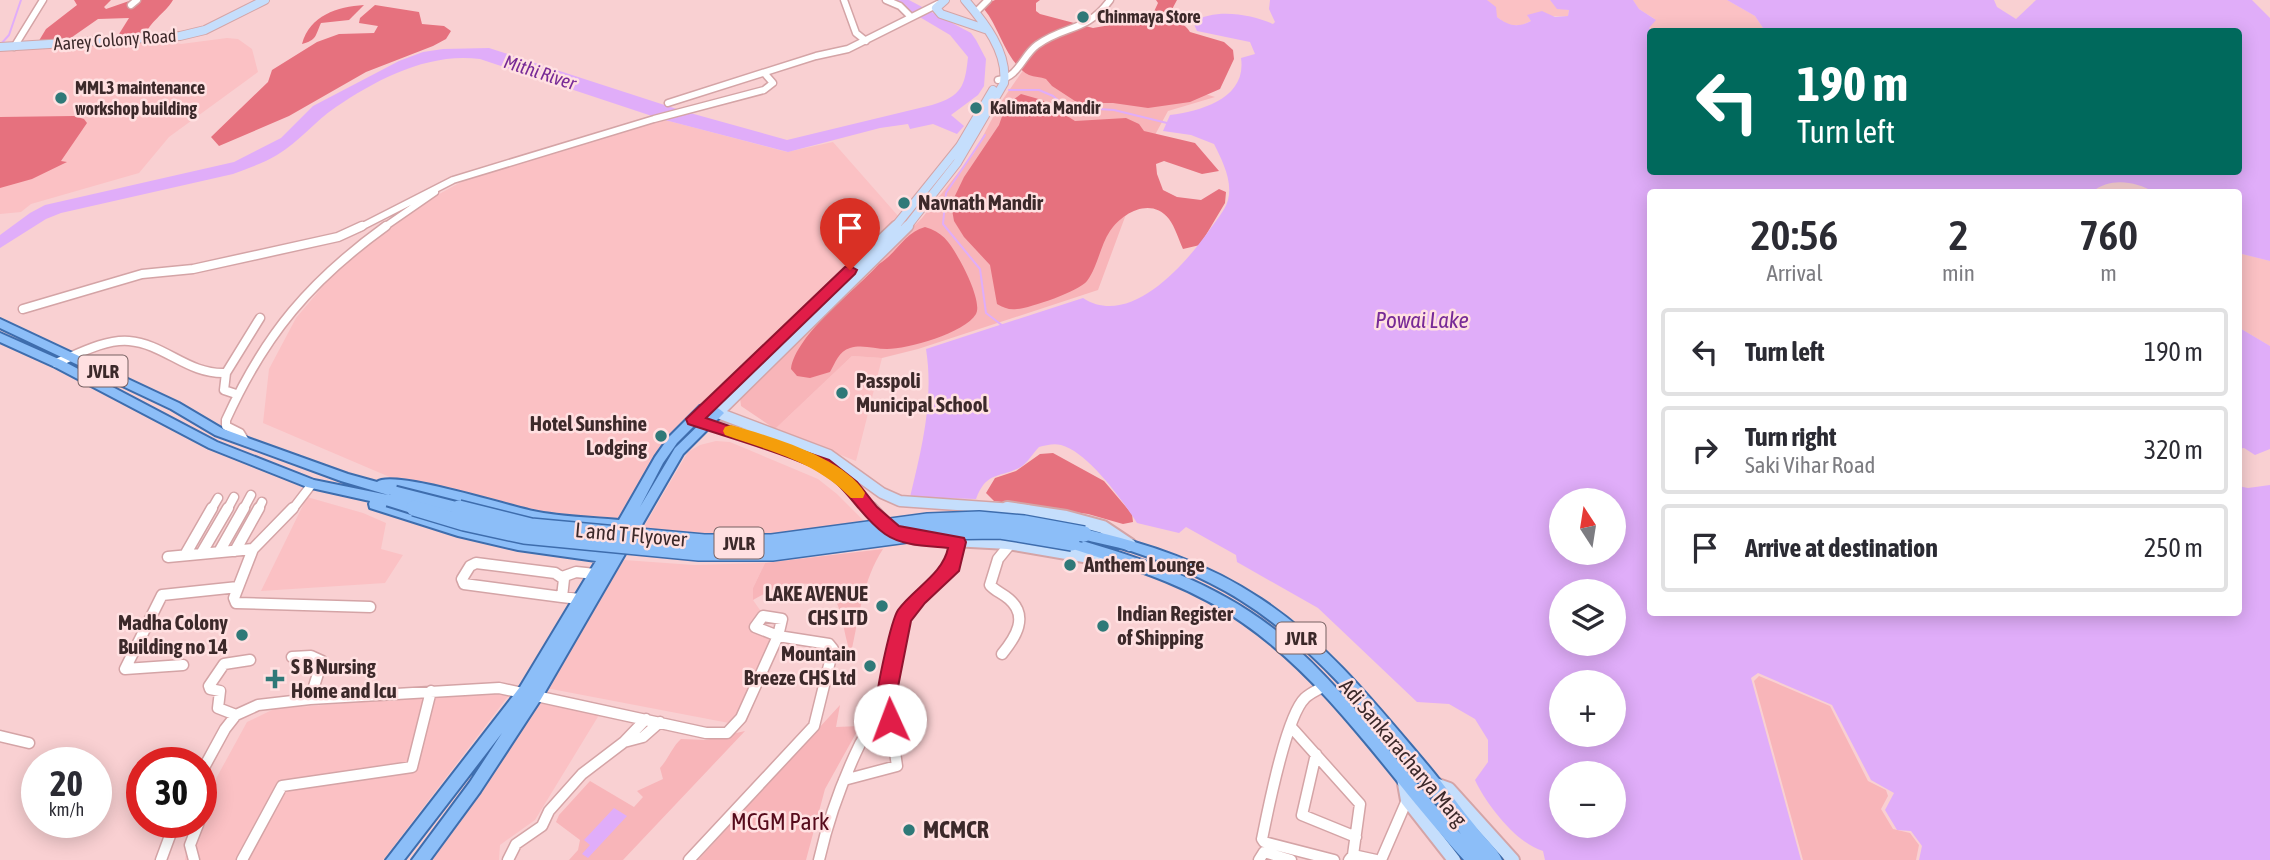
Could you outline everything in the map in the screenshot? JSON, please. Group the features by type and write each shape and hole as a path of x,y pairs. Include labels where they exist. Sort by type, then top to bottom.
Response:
{"main road":[{"name":"Aarey Colony Road","path":"0,47 180,36 205,30 265,0"},
{"path":"700,421 718,413 885,251 974,132 1002,78 1003,63 988,30 965,0"},
{"path":"938,4 937,11 948,18 979,25 988,30"},
{"path":"420,860 475,788 628,526 700,421 704,409 897,225 958,156"},
{"name":"JVLR","path":"0,323 175,406 203,425 345,478"},
{"name":"JVLR","path":"0,337 171,422 189,435 312,484 360,494"},
{"path":"757,359 768,364"},
{"path":"704,409 829,455 876,489 900,501 1023,509 1055,515 1103,527 1130,545"},
{"path":"700,421 823,465 851,486 871,511 893,531 911,537 957,542 1011,543 1088,558 1116,555"},
{"path":"345,478 412,486 478,505 555,520 628,526"},
{"name":"L and T Flyover","path":"345,478 464,523 524,536 699,553 772,553 929,532 1000,531 1072,543 1116,555"},
{"path":"360,494 372,503 458,531 611,558"},
{"name":"L and T Flyover","path":"360,494 392,496 531,526 704,542 772,542 928,521 979,519 1024,523 1130,545"},
{"path":"538,547 555,520"},
{"name":"Adi Sankaracharya Marg","path":"1130,545 1215,578 1256,602 1290,628 1323,657 1432,783 1478,844 1494,860"},
{"name":"Adi Sankaracharya Marg","path":"1116,555 1165,572 1224,602 1295,655 1475,860"},
{"path":"394,860 531,693 579,599 595,574 611,558"},
{"path":"1403,778 1407,800 1454,860"},
{"path":"1432,783 1449,789 1513,860"}],"street":[{"path":"14,47 43,0"},
{"path":"131,5 137,0"},
{"path":"844,0 856,33 866,41"},
{"path":"886,0 900,6 912,16"},
{"path":"976,12 988,0"},
{"path":"1002,78 1014,74 1033,48 1046,39 1092,23 1102,14 1110,0"},
{"path":"668,103 816,56 848,49 938,4"},
{"path":"23,309 133,276 193,269 338,237 356,230 432,188 654,119 764,90 773,83 766,75"},
{"path":"245,441 240,433 226,426 236,394 274,328 324,275 347,255 434,192 473,174"},
{"path":"236,394 224,390 226,373 260,318"},
{"path":"56,363 117,342 132,341 206,374 226,373"},
{"path":"312,484 288,515 253,549 234,598 236,603 247,606 370,607"},
{"path":"219,552 251,495"},
{"path":"201,554 234,497"},
{"path":"185,555 218,498"},
{"path":"235,551 262,502"},
{"path":"819,860 825,831 844,780 887,697 902,619 918,598 953,566 957,542"},
{"path":"1002,654 1017,638 1019,615 1010,599 992,590 990,585 998,559 1011,543"},
{"path":"167,557 253,549"},
{"path":"562,597 565,584 562,577 555,573 476,563 470,566 462,579 464,584 562,597 579,599"},
{"path":"562,577 576,572 595,574"},
{"path":"183,665 125,669 162,595 238,587"},
{"path":"215,747 236,715 258,705 310,699 499,688 706,733 727,733 741,718 776,639 833,647 816,722 689,860"},
{"path":"292,657 311,656 324,664 310,699"},
{"path":"236,715 218,708 216,704 220,691 210,689 209,686 224,664 250,660"},
{"path":"1324,686 1305,698 1296,711 1270,799 1262,839 1264,842 1334,860"},
{"path":"242,860 282,786 412,767 431,691"},
{"path":"844,780 897,766 887,697"},
{"path":"508,860 516,844 542,826 549,811 582,774 624,742 646,719"},
{"path":"624,742 643,737 660,722"},
{"path":"1292,729 1360,804 1361,811 1351,857 1376,860"},
{"path":"0,736 29,743"},
{"path":"1316,754 1302,815 1356,837"},
{"path":"1381,860 1407,800"},
{"path":"161,860 169,838"},
{"path":"193,838 190,845 194,860"},
{"path":"1259,860 1264,852 1292,860"}],"shaded area":[{"path":"74,0 111,0 104,7 106,9 132,0 173,0 144,38 121,37 119,34 129,18 98,19 65,42 37,44 46,29 77,5"},
{"path":"995,0 1040,0 1036,3 1036,11 1040,14 1093,28 1151,18 1158,3 1156,0 1177,0 1170,13 1172,16 1190,32 1224,42 1233,50 1234,59 1220,89 1190,102 1148,108 1113,103 1078,103 1046,79 1029,75 1015,62 984,9 986,4"},
{"path":"1487,0 1550,0 1557,8 1569,10 1568,16 1528,16 1531,21 1522,25 1508,25 1497,17"},
{"path":"1633,0 1727,0 1755,16 1763,28 1649,28 1655,19 1639,9"},
{"path":"364,5 349,20 321,23 313,39 302,44 311,26 318,19 344,8"},
{"path":"375,5 419,12 422,24 444,26 451,31 446,39 433,46 366,72 289,116 219,146 211,137 268,82 272,70 317,42 339,34 374,33 378,26 359,23 360,18"},
{"path":"238,39 252,49 258,72 169,137 139,173 31,204 21,212 0,214 0,51 169,41 181,44"},
{"path":"1021,94 1042,100 1075,121 1126,118 1139,124 1144,131 1195,143 1219,171 1202,174 1164,161 1156,164 1163,190 1177,197 1201,200 1219,189 1226,192 1225,203 1200,245 1183,249 1171,222 1162,212 1146,208 1137,210 1115,224 1091,275 1082,285 1024,308 1009,309 997,304 990,265 964,237 954,221 951,204 964,177 999,125 1006,105"},
{"path":"74,116 87,123 61,161 67,162 32,179 0,188 0,117"},
{"path":"661,119 787,152 833,142 899,217 660,446 616,521 509,507 392,478 263,423 269,369 296,318 329,279 370,241 430,199 463,181"},
{"path":"925,227 941,235 949,243 969,278 977,302 976,314 970,321 921,343 882,349 859,346 850,348 840,355 830,372 810,378 797,376 791,369 795,356 815,328 906,238"},
{"path":"2242,254 2270,261 2270,346 2242,329"},
{"name":"Passpoli Municipal School","path":"852,356 882,358 856,461 775,429"},
{"path":"716,441 730,442 818,479 868,525 735,537 642,530 688,452 700,445"},
{"path":"1053,453 1104,481 1132,514 1133,522 1123,524 1088,514 994,501 986,493 995,478 1016,471 1040,454"},
{"path":"307,497 363,513 386,523 381,549 403,555 385,583 261,591"},
{"path":"624,560 694,565 765,563 753,588 753,600 760,610 754,626 774,632 737,719 729,723 546,688"},
{"path":"473,693 509,695 383,860 185,860 188,838 217,838 217,777 247,722 274,709"},
{"path":"537,703 599,715 535,820 500,845 499,860 432,860 462,820"}],"green space":[{"path":"1035,53 1169,83 1215,97 1168,111 1156,133 1098,290 918,349 882,358 852,356 775,429 741,406 739,389 878,262 922,218 974,153 1001,102"},
{"path":"883,549 866,586 851,653 838,605 827,591 817,586 795,584 773,590 753,600 753,588 765,563"},
{"path":"1759,676 1830,706 1868,781 1886,790 1888,796 1881,809 1893,829 1910,833 1919,845 1916,860 1803,860 1754,681"},
{"name":"MCGM Park","path":"840,705 836,727 860,726 825,789 806,860 698,860"},
{"path":"745,731 623,860 569,860 578,850 580,840 556,822 559,815 590,781 634,807 643,797 637,791 663,779 660,768 681,739 706,740"}],"water":[{"name":"Mithi River","path":"891,0 909,0 971,33 986,59 984,86 978,95 951,115 964,126 957,134 933,124 910,129 908,124 880,128 788,152 661,119 480,59 442,60 404,70 369,87 328,113 285,150 261,163 233,174 61,213 46,219 0,248 0,235 45,205 234,162 281,138 313,106 399,61 423,52 489,48 683,111 787,140 932,105 950,98 963,83 968,57 950,35"},
{"name":"Powai Lake","path":"1270,0 1487,0 1496,7 1497,17 1509,24 1521,25 1531,21 1527,15 1542,11 1555,17 1568,16 1569,10 1557,9 1550,0 1633,0 1639,9 1656,20 1647,28 1647,175 2242,175 2242,28 1763,28 1755,16 1727,0 1994,0 1997,7 2016,19 2036,0 2252,0 2270,18 2270,261 2242,254 2242,189 2148,189 2123,182 2107,184 2096,189 1647,189 1647,616 2242,616 2242,487 2270,485 2270,860 1919,860 1922,846 1911,831 1897,830 1885,810 1894,793 1871,780 1832,705 1758,673 1751,678 1801,860 1545,860 1543,851 1523,840 1503,822 1475,780 1488,762 1488,740 1475,719 1449,704 1417,702 1318,608 1237,562 1236,555 1186,527 1179,533 1137,523 1104,478 1071,449 1056,444 1039,447 1022,466 988,480 976,499 910,497 928,405 926,349 1083,298 1101,305 1118,305 1136,300 1170,276 1222,213 1229,193 1226,171 1214,144 1191,135 1163,131 1170,115 1208,106 1230,93 1241,72 1241,58 1255,54 1250,42 1197,31 1193,22 1212,15 1233,14 1273,24 1275,22 1269,9"},
{"path":"2242,329 2270,346 2270,449 2255,455 2244,448"},
{"path":"614,808 627,816 588,858 582,854 590,845 584,840"}],"waterway":[{"path":"1,44 9,35 21,0"},
{"path":"1009,90 1039,90 1053,96 1066,107 1114,110 1167,123"},
{"path":"985,135 946,193 943,224 980,269 986,313 1003,326"}],"slow traffic":[{"path":"731,431 811,459 839,475 857,493"}],"place":[{"name":"Chinmaya Store","path":"1083,17"},
{"name":"MML3 maintenance workshop building","path":"61,98"},
{"name":"Kalimata Mandir","path":"976,108"},
{"name":"Navnath Mandir","path":"904,203"},
{"name":"Passpoli Municipal School","path":"842,393"},
{"name":"Hotel Sunshine Lodging","path":"661,436"},
{"name":"Anthem Lounge","path":"1070,565"},
{"name":"LAKE AVENUE CHS LTD","path":"882,606"},
{"name":"Indian Register of Shipping","path":"1103,626"},
{"name":"Madha Colony Building no 14","path":"242,635"},
{"name":"Mountain Breeze CHS Ltd","path":"870,666"},
{"name":"S B Nursing Home and Icu","path":"275,679"},
{"name":"MCMCR","path":"909,830"}],"route":[{"path":"850,270 694,419 823,465 851,486 871,511 893,531 911,537 957,542 953,566 918,598 902,619 887,697 890,720"}]}
